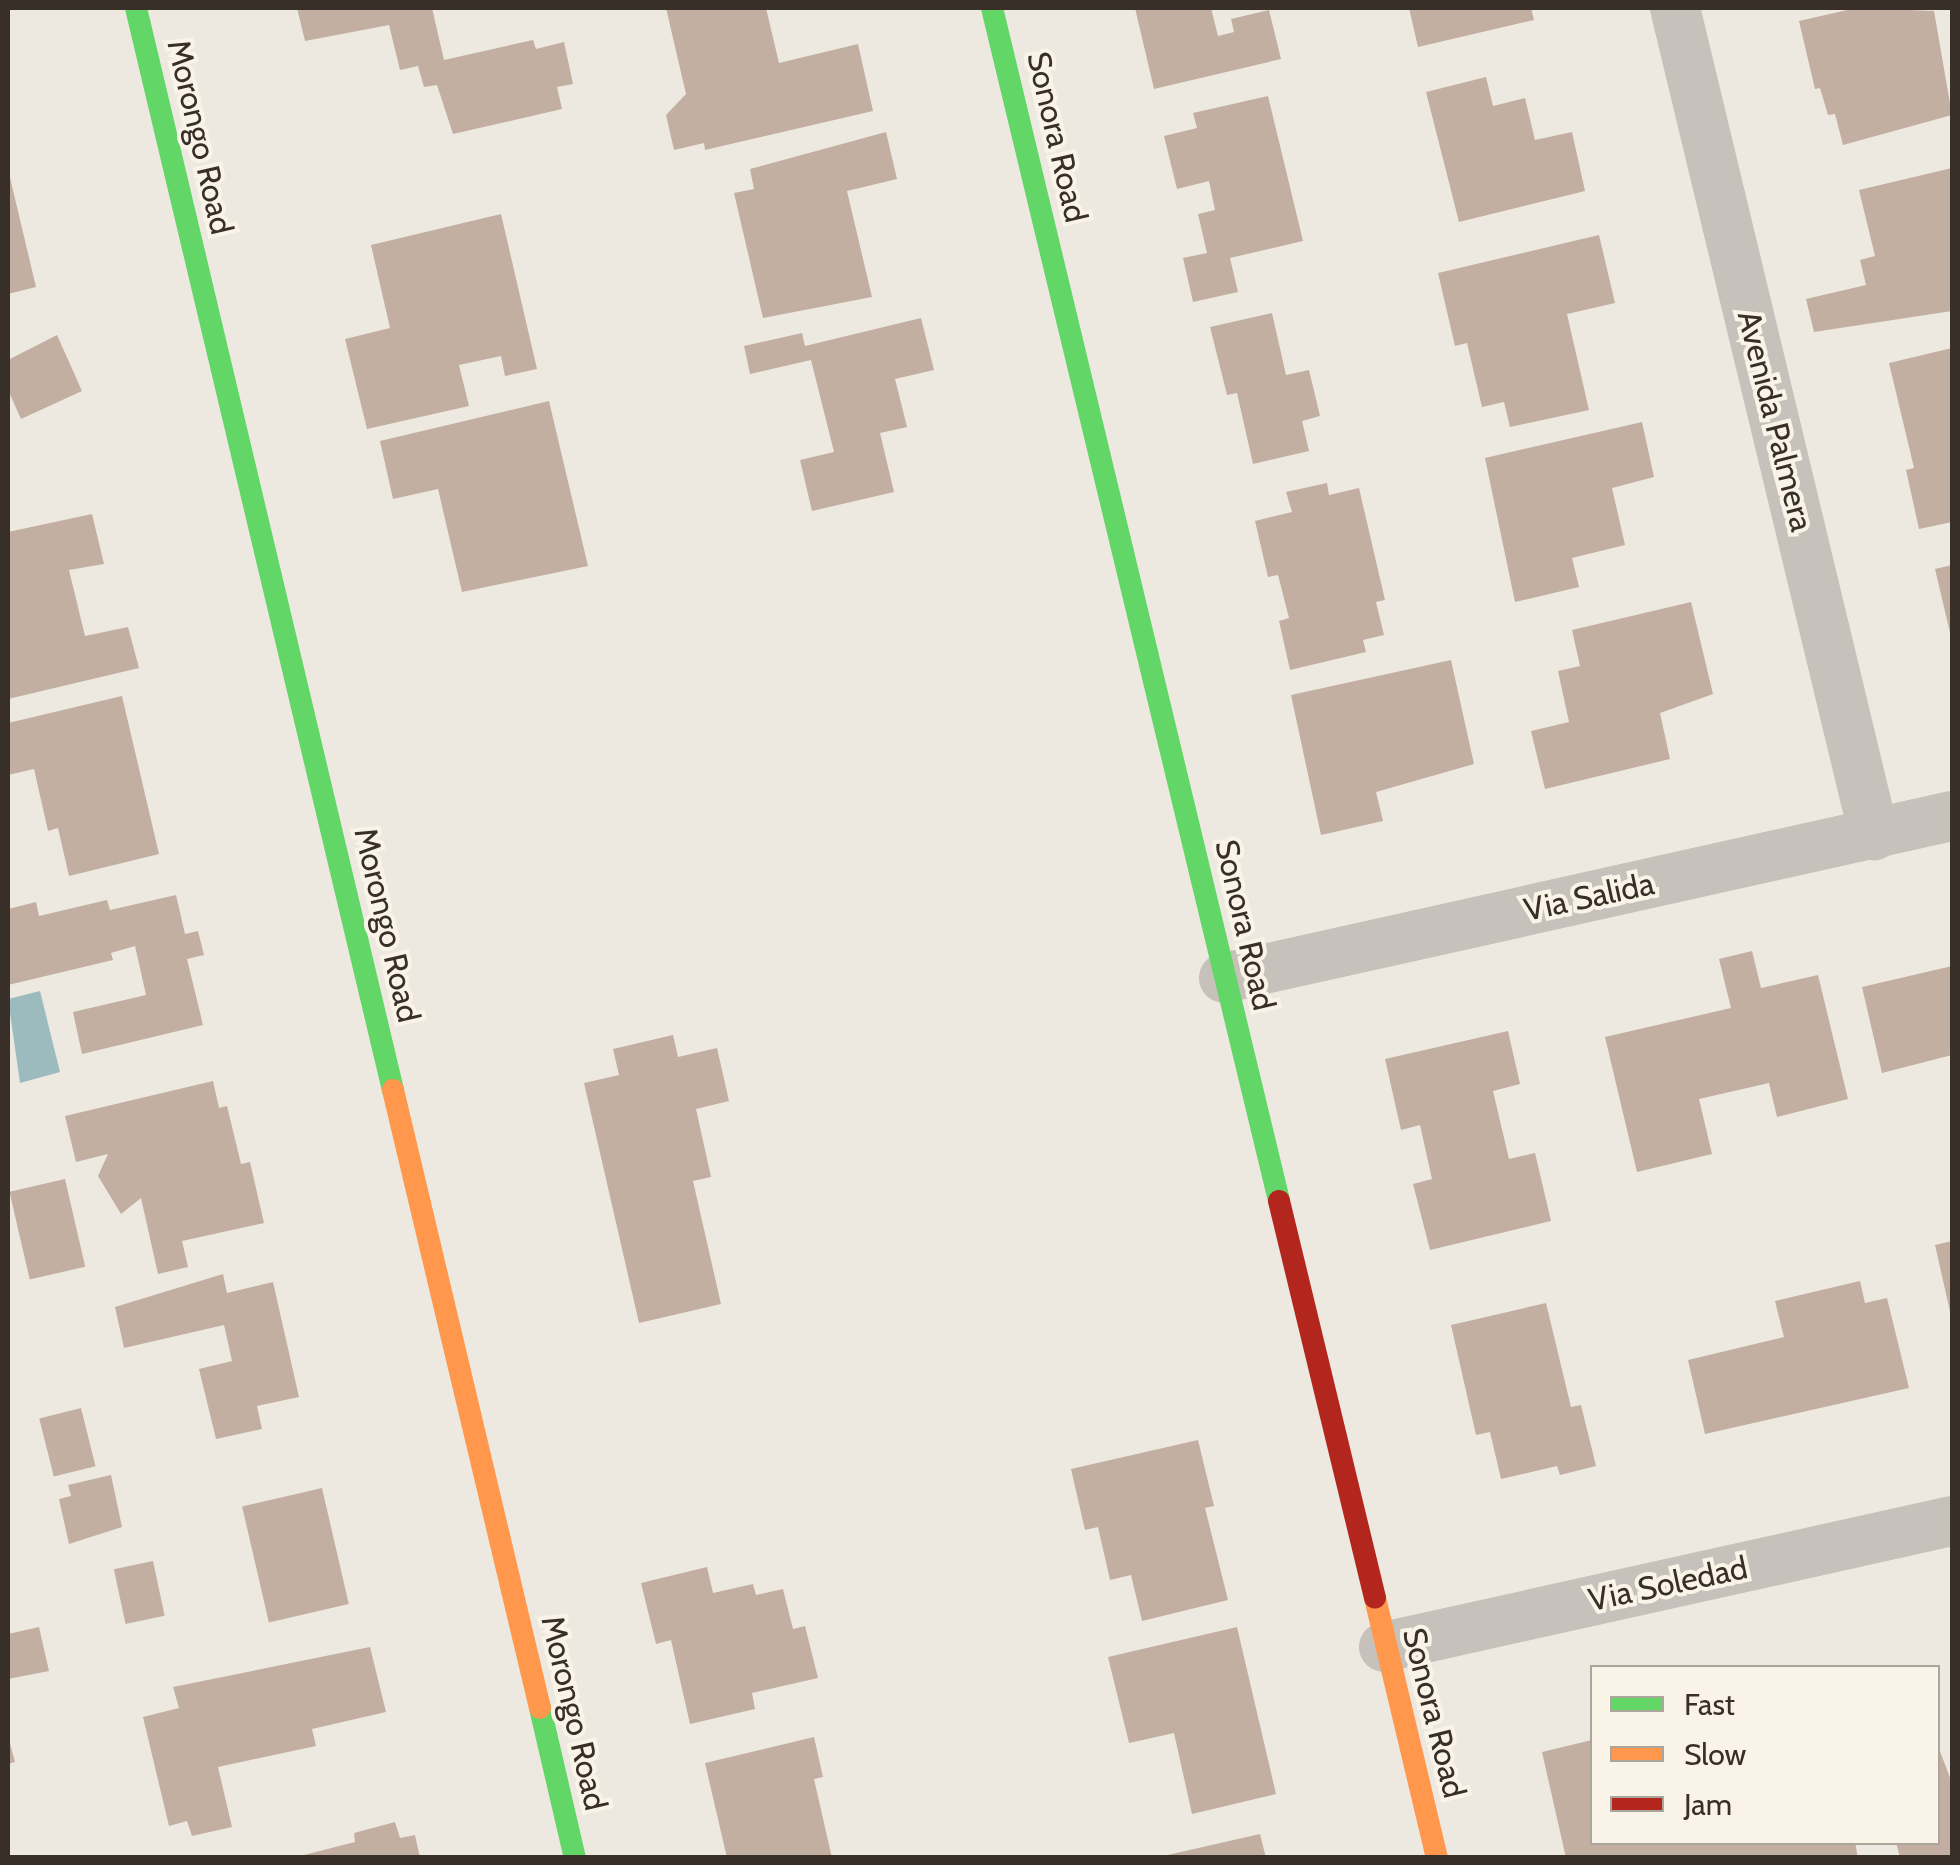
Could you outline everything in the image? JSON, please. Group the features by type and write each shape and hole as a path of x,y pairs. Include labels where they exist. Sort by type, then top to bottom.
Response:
{"street":[{"name":"Morongo Road","path":"136,8 575,1858"},
{"name":"Sonora Road","path":"992,8 1436,1858"},
{"name":"Avenida Palmera","path":"1675,8 1874,835"},
{"name":"Via Salida","path":"1224,978 1952,816"},
{"name":"Via Soledad","path":"1384,1647 1952,1522"}],"water":[{"path":"40,991 60,1072 20,1083 8,999"}],"building":[{"path":"297,8 432,8 444,60 533,40 536,49 564,42 573,84 557,87 562,109 453,134 437,85 424,87 418,66 400,70 389,25 305,41"},
{"path":"666,8 766,8 779,63 858,44 873,111 705,150 704,143 674,150 666,115 686,94"},
{"path":"1135,8 1211,8 1218,36 1234,32 1231,19 1269,10 1281,59 1154,89"},
{"path":"1409,8 1531,8 1534,20 1418,47"},
{"path":"1856,8 1934,11 1952,115 1843,145 1835,114 1828,115 1820,88 1815,89 1799,21"},
{"path":"1486,77 1493,106 1525,98 1535,140 1572,132 1585,191 1459,222 1426,92"},
{"path":"1268,96 1303,241 1230,258 1238,292 1193,302 1183,258 1207,253 1198,214 1215,210 1209,181 1177,189 1164,136 1197,128 1193,113"},
{"path":"886,132 897,179 847,191 872,297 763,318 734,193 754,189 750,169"},
{"path":"1952,168 1952,311 1814,332 1806,299 1866,285 1860,260 1875,256 1859,190"},
{"path":"8,169 36,287 8,294"},
{"path":"501,214 537,369 505,376 501,356 459,365 469,406 367,429 345,339 390,328 371,245"},
{"path":"1599,235 1615,303 1567,314 1589,410 1510,427 1504,402 1482,407 1467,343 1455,346 1438,273"},
{"path":"1272,313 1286,375 1309,370 1320,416 1302,421 1309,451 1253,464 1237,393 1227,395 1210,327"},
{"path":"921,318 934,370 895,379 907,427 880,433 894,492 812,511 800,460 834,452 811,360 750,374 744,346 802,333 805,346"},
{"path":"57,335 82,391 21,419 8,390 8,360"},
{"path":"1952,348 1952,522 1919,529 1906,470 1914,468 1889,363"},
{"path":"549,401 588,566 462,592 438,489 393,499 380,441"},
{"path":"1642,422 1654,477 1612,488 1625,545 1572,558 1579,587 1515,602 1485,458"},
{"path":"1327,483 1329,495 1359,488 1385,600 1376,602 1384,635 1363,640 1366,652 1290,670 1279,621 1289,618 1278,575 1268,577 1255,521 1292,512 1286,492"},
{"path":"92,514 104,564 69,570 85,636 128,627 139,668 8,699 8,532"},
{"path":"1952,565 1952,637 1951,637 1935,569"},
{"path":"1691,602 1713,694 1660,713 1670,759 1545,789 1531,731 1569,722 1558,671 1580,666 1572,630"},
{"path":"1451,660 1474,764 1376,792 1383,821 1321,835 1291,695"},
{"path":"122,696 159,854 69,876 58,828 48,831 34,769 8,775 8,723"},
{"path":"176,895 185,934 198,931 204,955 187,959 203,1025 82,1054 73,1012 146,995 135,946 111,953 113,960 8,985 8,909 36,902 39,916 107,900 110,910"},
{"path":"1752,951 1761,988 1818,975 1848,1099 1777,1117 1769,1083 1699,1099 1712,1154 1637,1172 1605,1037 1731,1008 1719,959"},
{"path":"1952,966 1952,1055 1882,1073 1862,987"},
{"path":"1508,1031 1520,1084 1493,1091 1509,1159 1535,1153 1551,1221 1430,1250 1413,1184 1432,1179 1420,1125 1401,1130 1385,1059"},
{"path":"673,1035 678,1057 717,1048 729,1101 696,1109 711,1177 693,1181 721,1304 639,1323 584,1083 619,1075 613,1049"},
{"path":"213,1081 219,1108 227,1106 241,1164 250,1162 264,1223 182,1241 188,1267 158,1274 141,1198 121,1214 98,1176 108,1154 76,1162 65,1116"},
{"path":"65,1179 85,1267 30,1280 9,1192"},
{"path":"1952,1241 1952,1316 1951,1316 1935,1245"},
{"path":"223,1274 227,1293 273,1282 299,1397 257,1406 262,1429 216,1439 199,1369 232,1361 224,1325 124,1348 115,1307"},
{"path":"1860,1281 1865,1303 1887,1298 1909,1388 1705,1434 1688,1360 1784,1337 1775,1301"},
{"path":"1546,1303 1571,1407 1581,1405 1596,1466 1560,1475 1557,1466 1501,1479 1490,1432 1476,1435 1451,1325"},
{"path":"81,1408 96,1466 54,1477 39,1418"},
{"path":"1198,1440 1214,1506 1205,1508 1228,1600 1142,1621 1131,1575 1110,1580 1098,1527 1085,1530 1071,1469"},
{"path":"111,1475 122,1527 69,1544 59,1499 71,1496 68,1485"},
{"path":"322,1488 349,1604 269,1622 242,1506"},
{"path":"153,1561 165,1616 126,1624 114,1569"},
{"path":"707,1567 713,1593 753,1584 756,1595 783,1589 793,1629 805,1626 818,1678 752,1693 755,1709 690,1724 671,1640 656,1644 641,1583"},
{"path":"39,1627 49,1671 8,1679 8,1634"},
{"path":"1237,1627 1276,1794 1192,1814 1174,1733 1129,1743 1108,1657"},
{"path":"370,1647 386,1712 312,1729 316,1746 218,1767 232,1827 192,1836 187,1821 169,1826 143,1717 179,1708 173,1687"},
{"path":"8,1736 15,1762 8,1764"},
{"path":"814,1737 823,1777 814,1779 832,1858 727,1858 705,1763"},
{"path":"1590,1740 1590,1845 1856,1845 1858,1858 1566,1858 1542,1752"},
{"path":"1940,1751 1952,1783 1952,1856 1900,1858 1897,1845 1940,1845"},
{"path":"395,1822 400,1838 415,1835 420,1858 292,1858 355,1842 354,1833"},
{"path":"1260,1834 1266,1858 1163,1858 1163,1856"}],"traffic: fast":[{"path":"136,8 393,1090"},
{"path":"992,8 1279,1201"},
{"path":"540,1708 575,1858"}],"traffic: slow":[{"path":"393,1090 540,1708"},
{"path":"1375,1598 1437,1858"}],"traffic: jam":[{"path":"1279,1201 1375,1598"}]}
